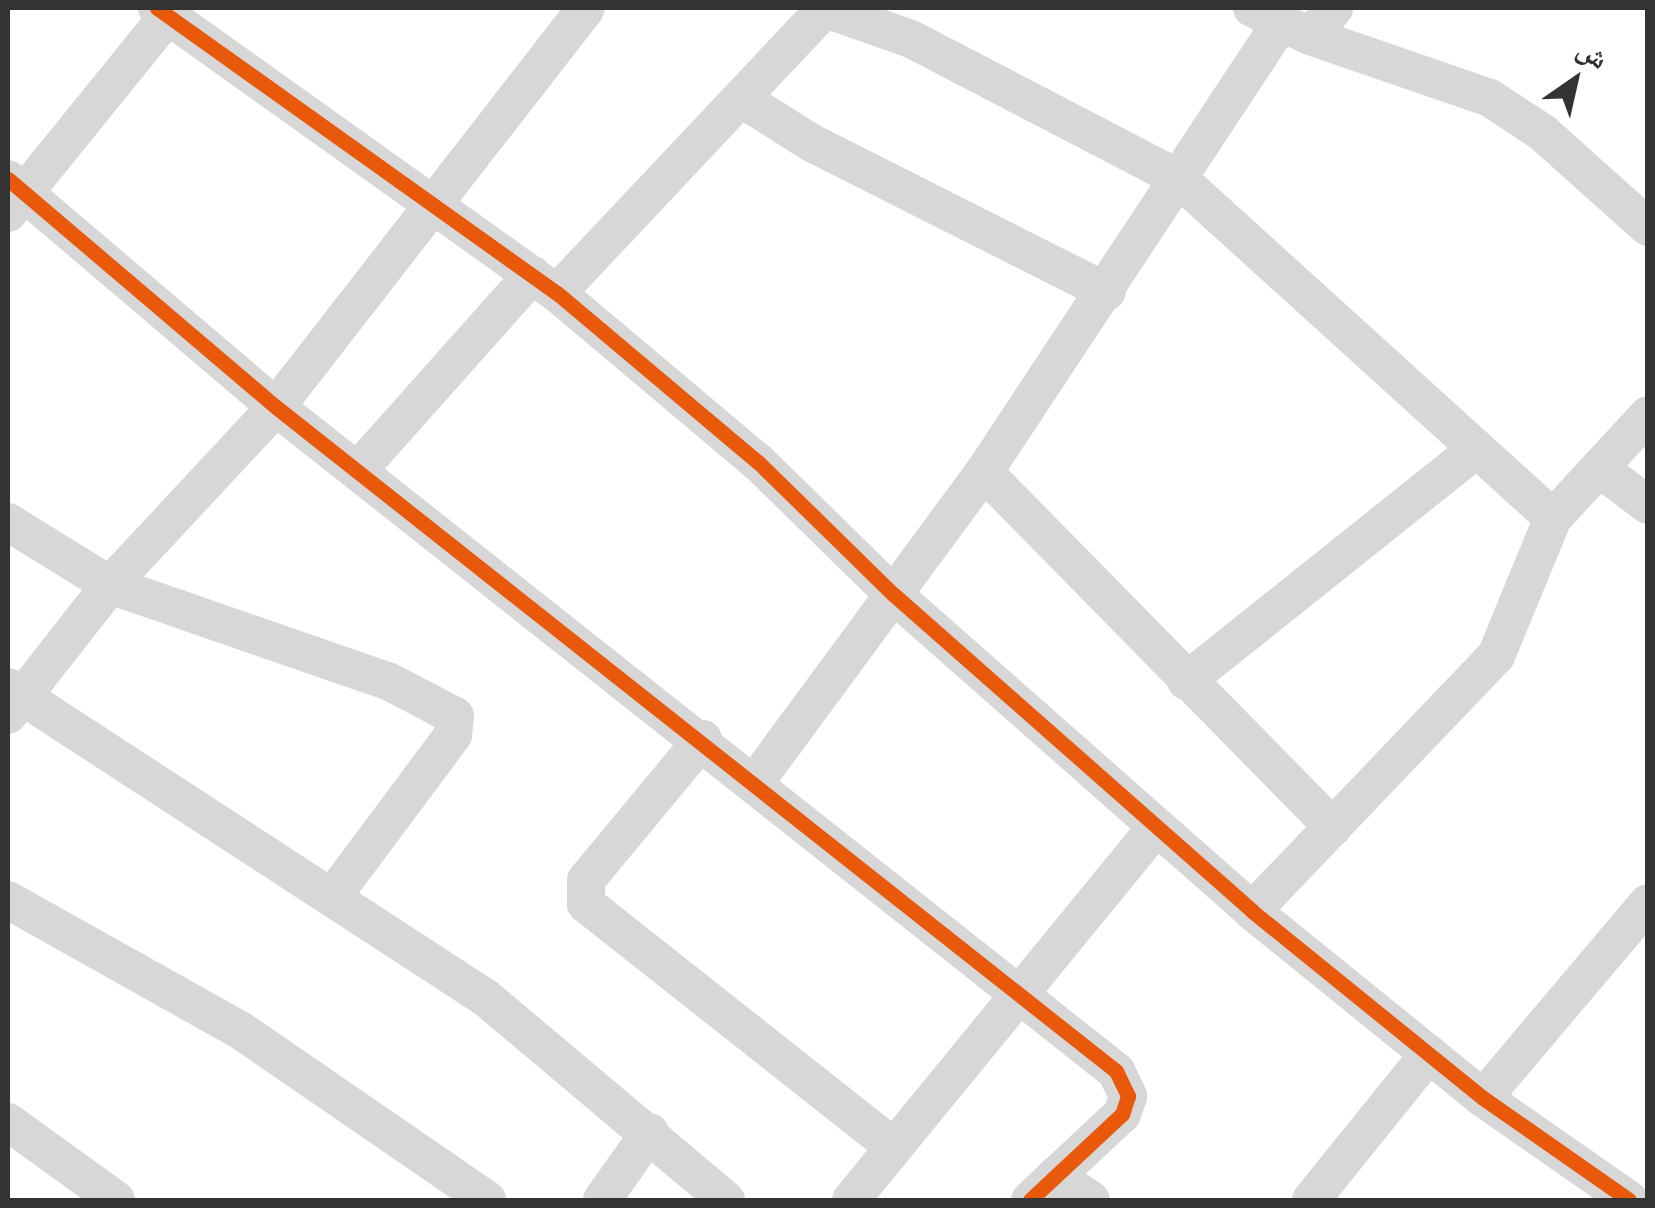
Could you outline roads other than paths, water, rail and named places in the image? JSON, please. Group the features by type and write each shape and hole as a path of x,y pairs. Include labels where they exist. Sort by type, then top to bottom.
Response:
{"street":[{"path":"586,8 276,407 110,585 12,700 333,896 486,998 650,1132 726,1200"},
{"path":"360,468 545,284 742,100 824,8 876,17 1178,178 1553,518"},
{"path":"756,781 984,472 1107,292 1280,22 1334,8"},
{"path":"1043,1188 1119,1118 1126,1085 1016,990 756,781 360,468 276,407 13,195 162,12 431,209 545,284 758,462 893,594 1252,911 1482,1098 1629,1200"},
{"path":"1280,22 1490,98 1640,203"},
{"path":"742,100 812,144 1107,292"},
{"path":"1252,911 1496,656 1553,518 1648,415"},
{"path":"1186,681 1474,450"},
{"path":"1599,468 1648,505"},
{"path":"984,472 1333,828"},
{"path":"8,522 110,585 390,682 456,716 453,734 333,896"},
{"path":"703,739 586,880 586,904 891,1146"},
{"path":"851,1200 1016,990 1156,826"},
{"path":"8,900 240,1030 487,1200"},
{"path":"1482,1098 1648,903"},
{"path":"1312,1200 1430,1054"},
{"path":"8,1122 116,1200"},
{"path":"602,1200 650,1132"},
{"path":"1043,1188 1091,1200"}]}
